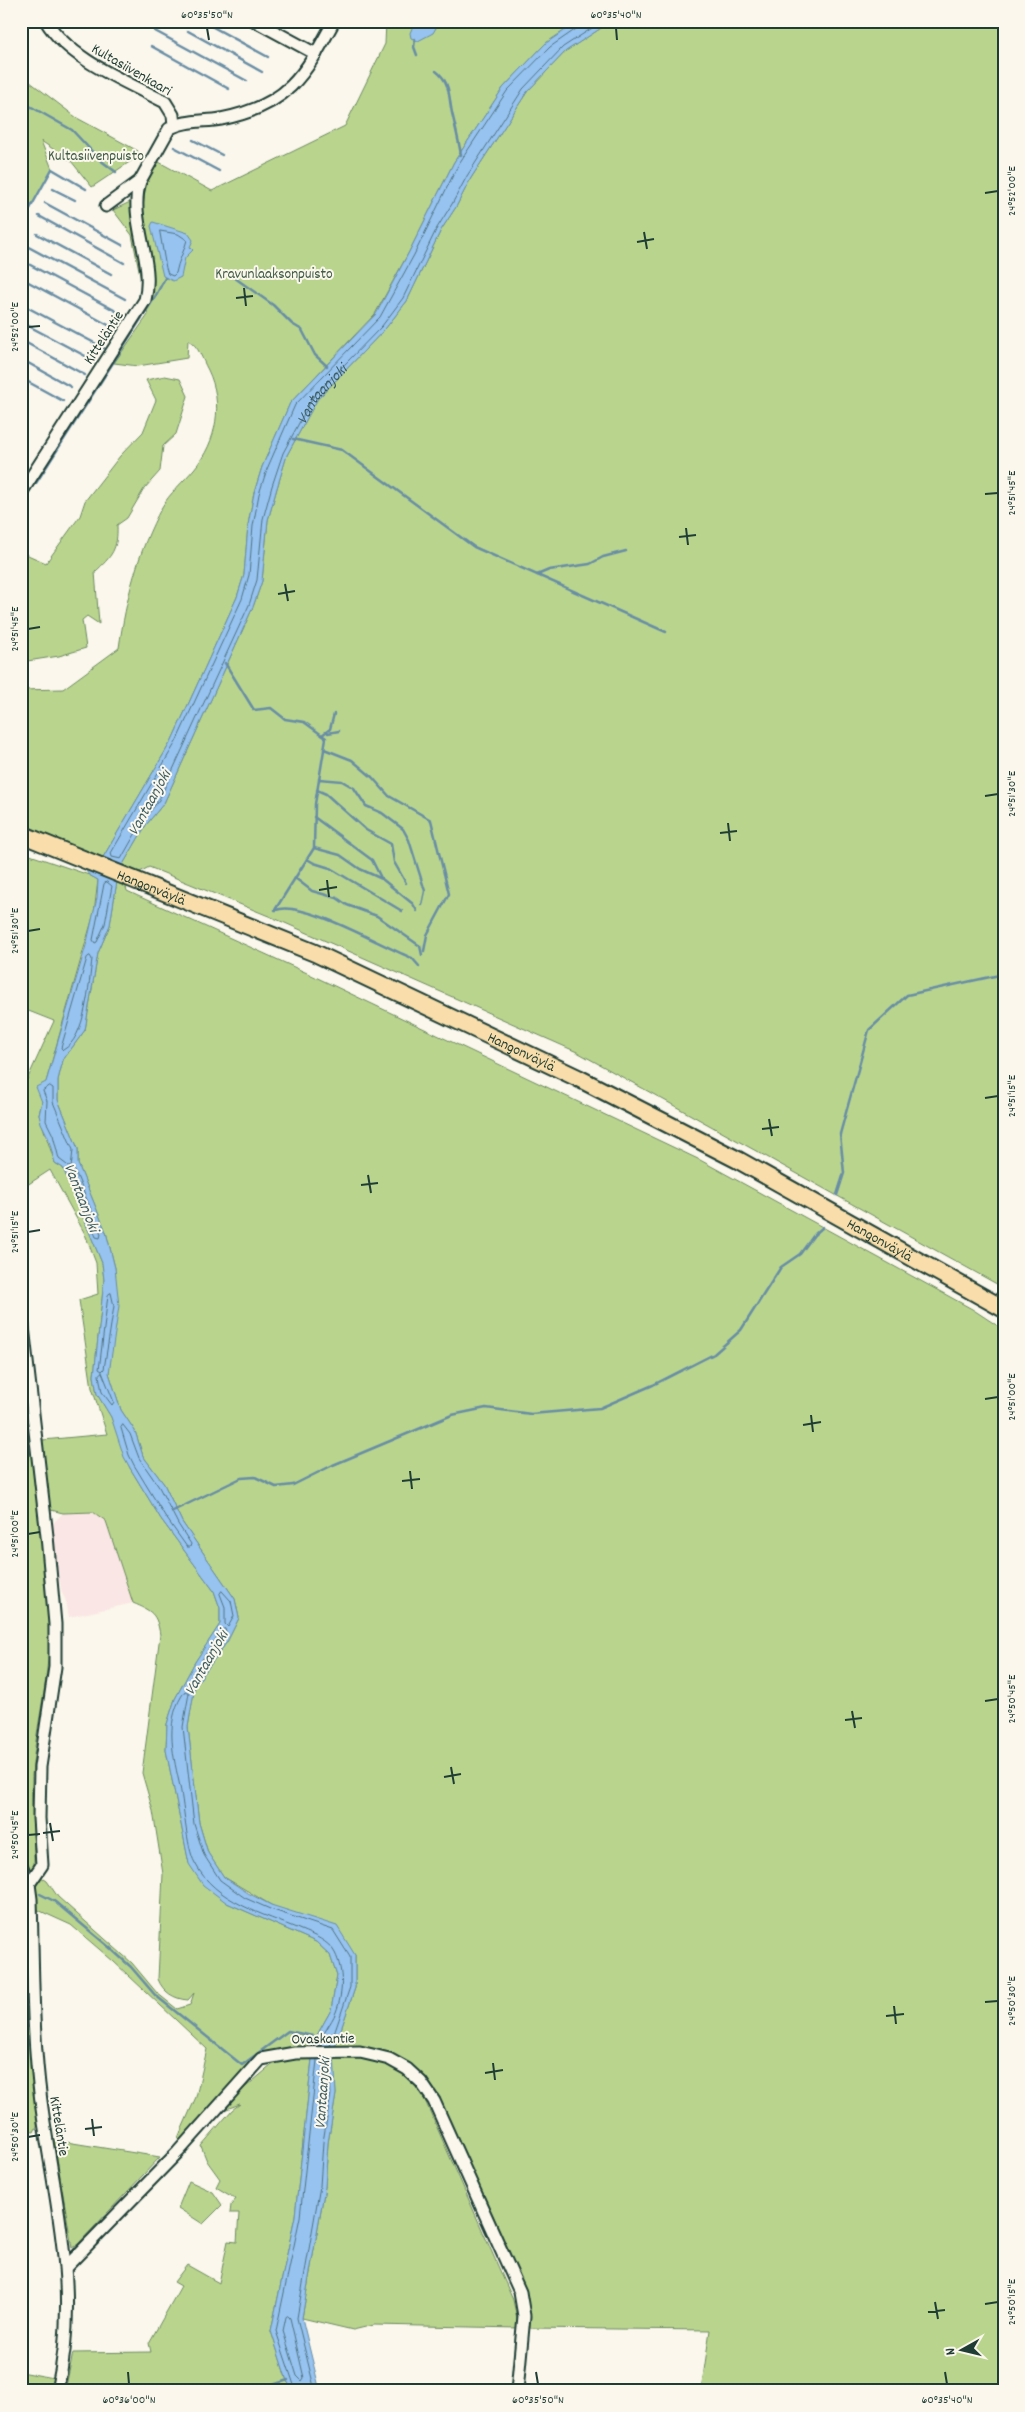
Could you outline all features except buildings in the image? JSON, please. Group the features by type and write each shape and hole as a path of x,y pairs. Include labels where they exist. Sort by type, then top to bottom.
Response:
{"highway":[{"name":"Hangonväylä","path":"21,834 315,953 578,1078 738,1160 1004,1309"}],"street":[{"name":"Kultasiivenkaari","path":"46,21 59,38 74,52 165,102 172,115 174,126"},
{"path":"255,21 316,54"},
{"path":"106,206 140,181 163,136 174,126 241,115 275,100 298,80 316,54 334,21"},
{"name":"Kitteläntie","path":"21,493 144,300 148,285 136,206 140,181"},
{"path":"21,1309 55,1624 55,1667 40,1767 39,1818 42,1866 29,1884"},
{"name":"Kitteläntie","path":"21,1865 29,1884 37,2070 66,2267 67,2341 57,2391"},
{"name":"Ovaskantie","path":"66,2267 178,2152 261,2059 295,2053 360,2052 389,2059 407,2069 420,2082 434,2101 520,2292 524,2316 517,2391"}],"shaded area":[{"path":"93,1512 106,1521 133,1603 69,1617 52,1544 51,1525 63,1513"}],"green space":[{"name":"Kravunlaaksonpuisto","path":"386,21 579,21 546,43 503,88 454,162 409,252 375,314 290,403 262,467 254,493 248,525 244,575 237,597 172,740 102,859 21,823 21,690 63,689 119,648 129,593 146,541 165,502 194,469 208,447 213,435 217,409 213,383 208,370 198,349 188,340 187,358 138,366 114,363 148,315 132,235 113,210 141,197 157,161 212,191 345,126 385,44"},
{"path":"612,21 1004,21 1004,1288 577,1052 276,919 149,867 138,873 122,866 146,825 164,803 253,607 262,581 268,520 287,455 317,400 385,329 407,301 441,230 471,178 527,92 566,51"},
{"name":"Kultasiivenpuisto","path":"21,75 77,118 138,151 134,159 92,187 71,161 41,141 52,169 21,225"},
{"path":"165,376 180,379 188,396 176,434 163,446 160,471 144,489 127,518 117,525 113,552 95,572 99,624 87,616 82,620 86,648 59,656 21,662 21,552 46,563 80,516 85,501 120,456 143,432 156,400 146,380"},
{"path":"21,852 89,875 98,880 94,913 46,1082 39,1115 55,1163 63,1168 102,1263 104,1280 94,1376 97,1394 111,1417 130,1468 161,1519 214,1591 220,1608 220,1624 195,1662 175,1699 167,1724 166,1750 189,1863 227,1903 316,1942 330,1955 337,1976 331,2010 316,2037 313,2050 258,2056 194,2129 180,2141 178,2138 196,2097 207,2049 113,1961 71,1925 38,1910 36,1896 36,1885 41,1877 47,1881 58,1897 132,1963 157,1993 177,2009 190,2005 194,1993 188,2000 178,1998 166,1991 158,1979 163,1874 153,1811 142,1773 160,1635 157,1622 149,1611 133,1603 106,1521 93,1512 63,1513 47,1509 40,1447 43,1440 107,1434 92,1388 79,1300 98,1294 96,1263 85,1234 50,1170 21,1189 21,1085 27,1080 54,1021 21,1008"},
{"path":"117,881 125,883 127,891 307,973 700,1160 972,1309 1004,1330 1004,2391 701,2391 710,2330 527,2328 526,2290 439,2102 427,2084 417,2071 407,2062 396,2056 385,2053 334,2050 355,1988 355,1955 224,1877 208,1853 199,1823 188,1727 195,1685 227,1642 239,1618 235,1599 182,1522 164,1484 143,1456 135,1431 121,1410 109,1373 115,1268 106,1232 78,1164 78,1149 58,1100 58,1080 63,1060 85,1030 98,953 110,925"},
{"path":"21,1360 42,1525 49,1624 46,1677 32,1776 34,1869 31,1871 21,1851"},
{"path":"27,1913 30,2026 34,2093 39,2122 34,2132 21,2129 21,2035 24,2025 22,1918"},
{"path":"297,2056 312,2059 295,2216 271,2331 287,2381 293,2391 65,2391 73,2353 151,2352 149,2343 181,2286 174,2282 187,2265 219,2283 228,2241 237,2242 239,2213 230,2213 231,2205 236,2199 216,2187 220,2179 207,2161 201,2146 232,2110 240,2104 224,2110 241,2091 278,2060"},
{"path":"353,2057 381,2063 399,2070 414,2081 420,2089 513,2300 519,2328 374,2325 353,2330 302,2318 325,2187 328,2143 336,2094 333,2058"},
{"path":"54,2140 160,2157 78,2244 72,2248"},
{"path":"189,2181 213,2192 222,2205 203,2224 178,2208"},
{"path":"21,2372 54,2378 51,2391 21,2391"}],"water":[{"path":"415,21 440,21 433,33 418,41 411,38 410,33"},
{"name":"Vantaanjoki","path":"579,21 612,21 566,51 527,92 471,178 441,230 407,301 385,329 317,400 287,455 268,520 262,581 253,607 164,803 146,825 122,866 102,859 172,740 237,597 244,575 248,525 254,493 262,467 290,403 376,314 454,162 503,88 546,43"},
{"path":"153,222 188,233 193,240 190,247 193,250 185,258 181,277 173,281 163,276 151,226"},
{"name":"Vantaanjoki","path":"83,867 117,881 110,925 98,953 85,1030 63,1060 58,1080 58,1100 78,1149 78,1164 106,1232 115,1268 119,1306 109,1373 121,1410 135,1431 143,1456 164,1484 182,1522 235,1599 239,1618 227,1642 195,1686 188,1727 199,1823 208,1853 224,1877 271,1905 337,1926 355,1955 355,1988 334,2050 336,2094 328,2143 325,2187 302,2318 320,2391 293,2391 287,2381 271,2331 295,2216 313,2050 316,2037 331,2010 337,1976 330,1955 316,1942 227,1903 203,1885 189,1864 166,1750 167,1724 175,1699 195,1662 220,1624 220,1608 214,1591 161,1519 130,1468 124,1457 111,1417 97,1394 94,1376 104,1280 102,1263 63,1168 55,1163 48,1137 39,1115 42,1102 36,1087 46,1082 87,942 97,898 98,880 89,875"}],"waterway":[{"path":"202,21 268,57"},
{"path":"155,31 247,81"},
{"path":"188,31 262,72"},
{"path":"415,39 414,47 417,55"},
{"path":"151,46 229,89"},
{"path":"436,71 445,81 449,92 461,155"},
{"path":"21,101 72,130 100,160 116,172"},
{"path":"193,140 222,155"},
{"path":"174,147 219,171"},
{"path":"21,225 52,169 86,189"},
{"path":"53,189 75,200"},
{"path":"45,203 122,245"},
{"path":"39,216 124,263"},
{"path":"37,234 111,274"},
{"path":"21,243 125,299"},
{"path":"21,260 116,311"},
{"name":"Vantaanjoki","path":"228,273 273,305 292,324 302,330 315,355 327,366"},
{"path":"21,278 112,327"},
{"path":"36,483 155,297 165,278"},
{"path":"21,304 104,348"},
{"path":"21,322 91,359"},
{"path":"21,340 85,375"},
{"path":"21,359 71,387"},
{"path":"21,378 63,401"},
{"path":"293,439 342,450 474,547 666,632"},
{"path":"537,575 549,570 590,564 603,557 626,551"},
{"path":"225,663 254,710 271,708 285,719 304,722 326,738 315,804 314,848 275,910"},
{"path":"322,735 330,729 334,714"},
{"path":"328,733 339,731"},
{"path":"324,749 352,760 372,777 389,796 431,820 449,894 427,935 424,951"},
{"path":"319,779 342,781 354,788 366,806 382,813 403,829 409,840 425,891 422,905"},
{"path":"317,790 326,794 366,830 391,844 394,862 406,883"},
{"path":"314,817 372,860 381,878"},
{"path":"314,848 340,855 360,869 382,879 413,904 417,911"},
{"path":"307,859 330,868 402,911"},
{"path":"295,878 312,891 337,898 347,905 377,916 420,946 422,955"},
{"path":"276,910 288,908 323,917 412,958 419,966"},
{"path":"837,1195 844,1173 840,1134 869,1030 907,995 1004,974"},
{"path":"173,1511 241,1478 255,1477 276,1487 293,1485 333,1465 452,1415 486,1408 531,1414 600,1408 653,1385 714,1354 741,1330 781,1267 800,1254 814,1235 823,1227"},
{"path":"40,1894 54,1901 109,1947 131,1967 155,1995 242,2065 288,2031 318,2037"},
{"path":"254,2391 288,2380"}]}
